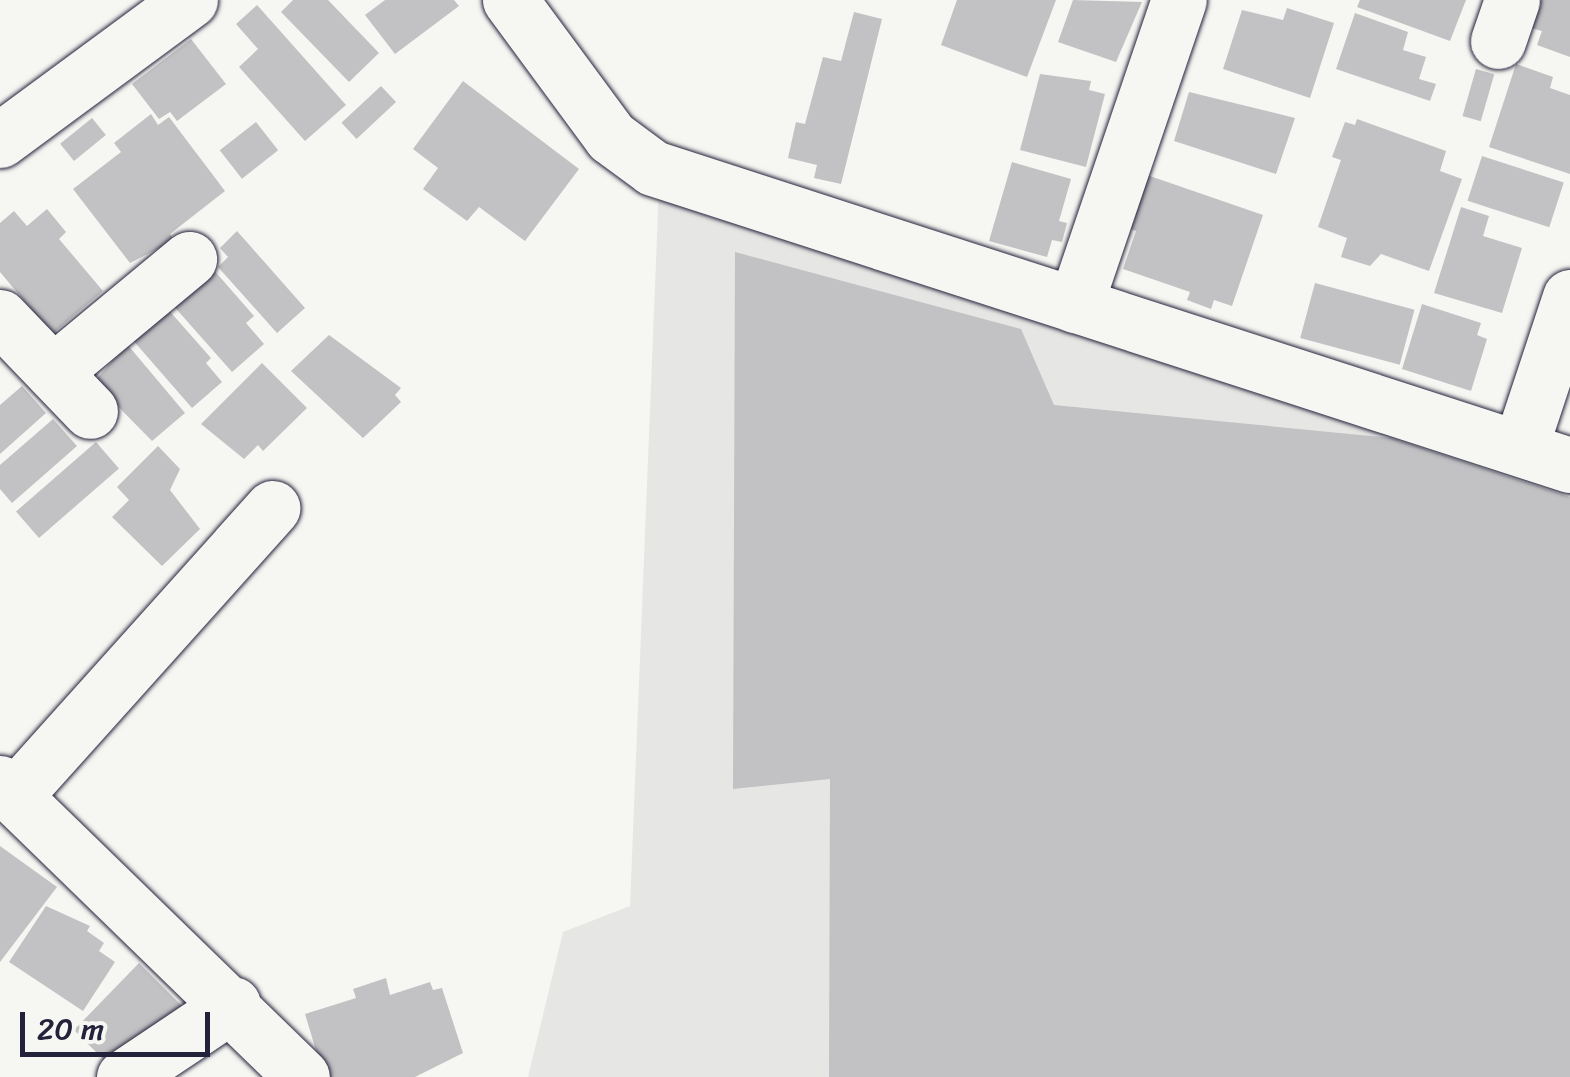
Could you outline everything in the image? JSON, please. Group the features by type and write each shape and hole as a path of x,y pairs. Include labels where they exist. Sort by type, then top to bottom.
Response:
{"street":[{"path":"0,140 190,0"},
{"path":"510,0 611,137 653,168 1545,456 1570,298"},
{"path":"1075,305 1179,0"},
{"path":"0,316 72,392 189,259"},
{"path":"272,508 7,789 233,1004 282,1072"},
{"path":"124,1077 233,1004"}],"shaded area":[{"path":"659,187 1570,479 1570,1077 528,1077 563,932 630,906"}],"building":[{"path":"293,0 328,0 379,53 349,82 281,12"},
{"path":"385,0 454,0 459,6 395,54 365,15"},
{"path":"957,0 1056,0 1027,77 941,45"},
{"path":"1073,0 1142,2 1116,62 1058,42"},
{"path":"1360,0 1466,0 1450,41 1357,7"},
{"path":"1540,0 1570,0 1570,57 1537,45 1542,31 1531,28"},
{"path":"257,5 346,105 305,141 239,67 258,49 236,24"},
{"path":"1287,8 1334,23 1310,98 1223,69 1242,10 1283,20"},
{"path":"854,12 882,19 841,184 814,178 817,165 788,158 796,122 805,124 823,57 841,61"},
{"path":"1355,13 1408,32 1403,50 1426,57 1419,79 1436,84 1430,101 1336,69"},
{"path":"191,39 226,84 177,121 170,112 159,119 132,84"},
{"path":"1516,64 1553,77 1550,88 1570,95 1570,174 1489,147"},
{"path":"1476,69 1494,74 1481,121 1462,116"},
{"path":"1040,74 1091,81 1089,90 1105,94 1086,167 1020,150"},
{"path":"463,81 579,169 525,241 479,207 467,221 423,189 438,168 413,149"},
{"path":"381,86 396,102 357,139 342,123"},
{"path":"1189,92 1295,118 1276,174 1174,141"},
{"path":"151,114 158,125 169,117 225,191 170,234 175,240 130,263 73,189 121,152 114,143"},
{"path":"92,118 106,135 74,161 60,144"},
{"path":"1357,119 1446,151 1440,171 1462,179 1429,271 1381,254 1370,266 1341,257 1347,238 1318,227 1341,160 1332,157 1345,122 1355,125"},
{"path":"256,122 278,150 242,179 220,150"},
{"path":"1482,156 1564,183 1549,227 1467,201"},
{"path":"1012,162 1071,179 1059,221 1067,223 1062,242 1052,240 1047,257 989,241"},
{"path":"1147,175 1263,215 1232,306 1214,300 1211,309 1187,300 1190,292 1123,269 1136,231 1128,228"},
{"path":"1461,207 1489,216 1483,236 1522,248 1502,313 1434,293"},
{"path":"47,209 66,232 59,239 103,291 52,334 0,272 0,223 14,211 27,226"},
{"path":"237,231 305,308 277,333 218,267 228,257 220,248"},
{"path":"735,252 1021,329 1054,405 1391,438 1570,497 1570,1077 829,1077 830,779 733,789"},
{"path":"212,268 254,316 246,323 264,344 232,372 171,303"},
{"path":"1315,283 1414,310 1400,365 1300,338"},
{"path":"1422,304 1481,323 1477,335 1487,339 1471,391 1402,369"},
{"path":"166,307 211,358 206,363 222,382 192,408 131,338"},
{"path":"329,335 401,388 395,395 401,402 363,438 291,371"},
{"path":"127,344 185,413 152,441 94,382"},
{"path":"262,363 307,408 263,451 258,445 244,459 201,424"},
{"path":"22,386 46,413 0,454 0,405"},
{"path":"53,419 77,446 12,503 0,489 0,465"},
{"path":"96,442 119,468 39,538 16,512"},
{"path":"158,446 180,469 170,490 200,529 162,566 112,517 129,500 117,487"},
{"path":"0,846 57,887 0,962"},
{"path":"46,906 90,926 87,931 104,943 99,951 115,962 83,1011 9,962"},
{"path":"139,963 184,1008 109,1065 74,1030"},
{"path":"386,978 390,995 430,982 433,990 442,988 463,1053 415,1077 324,1077 305,1014 356,998 353,989"}]}
